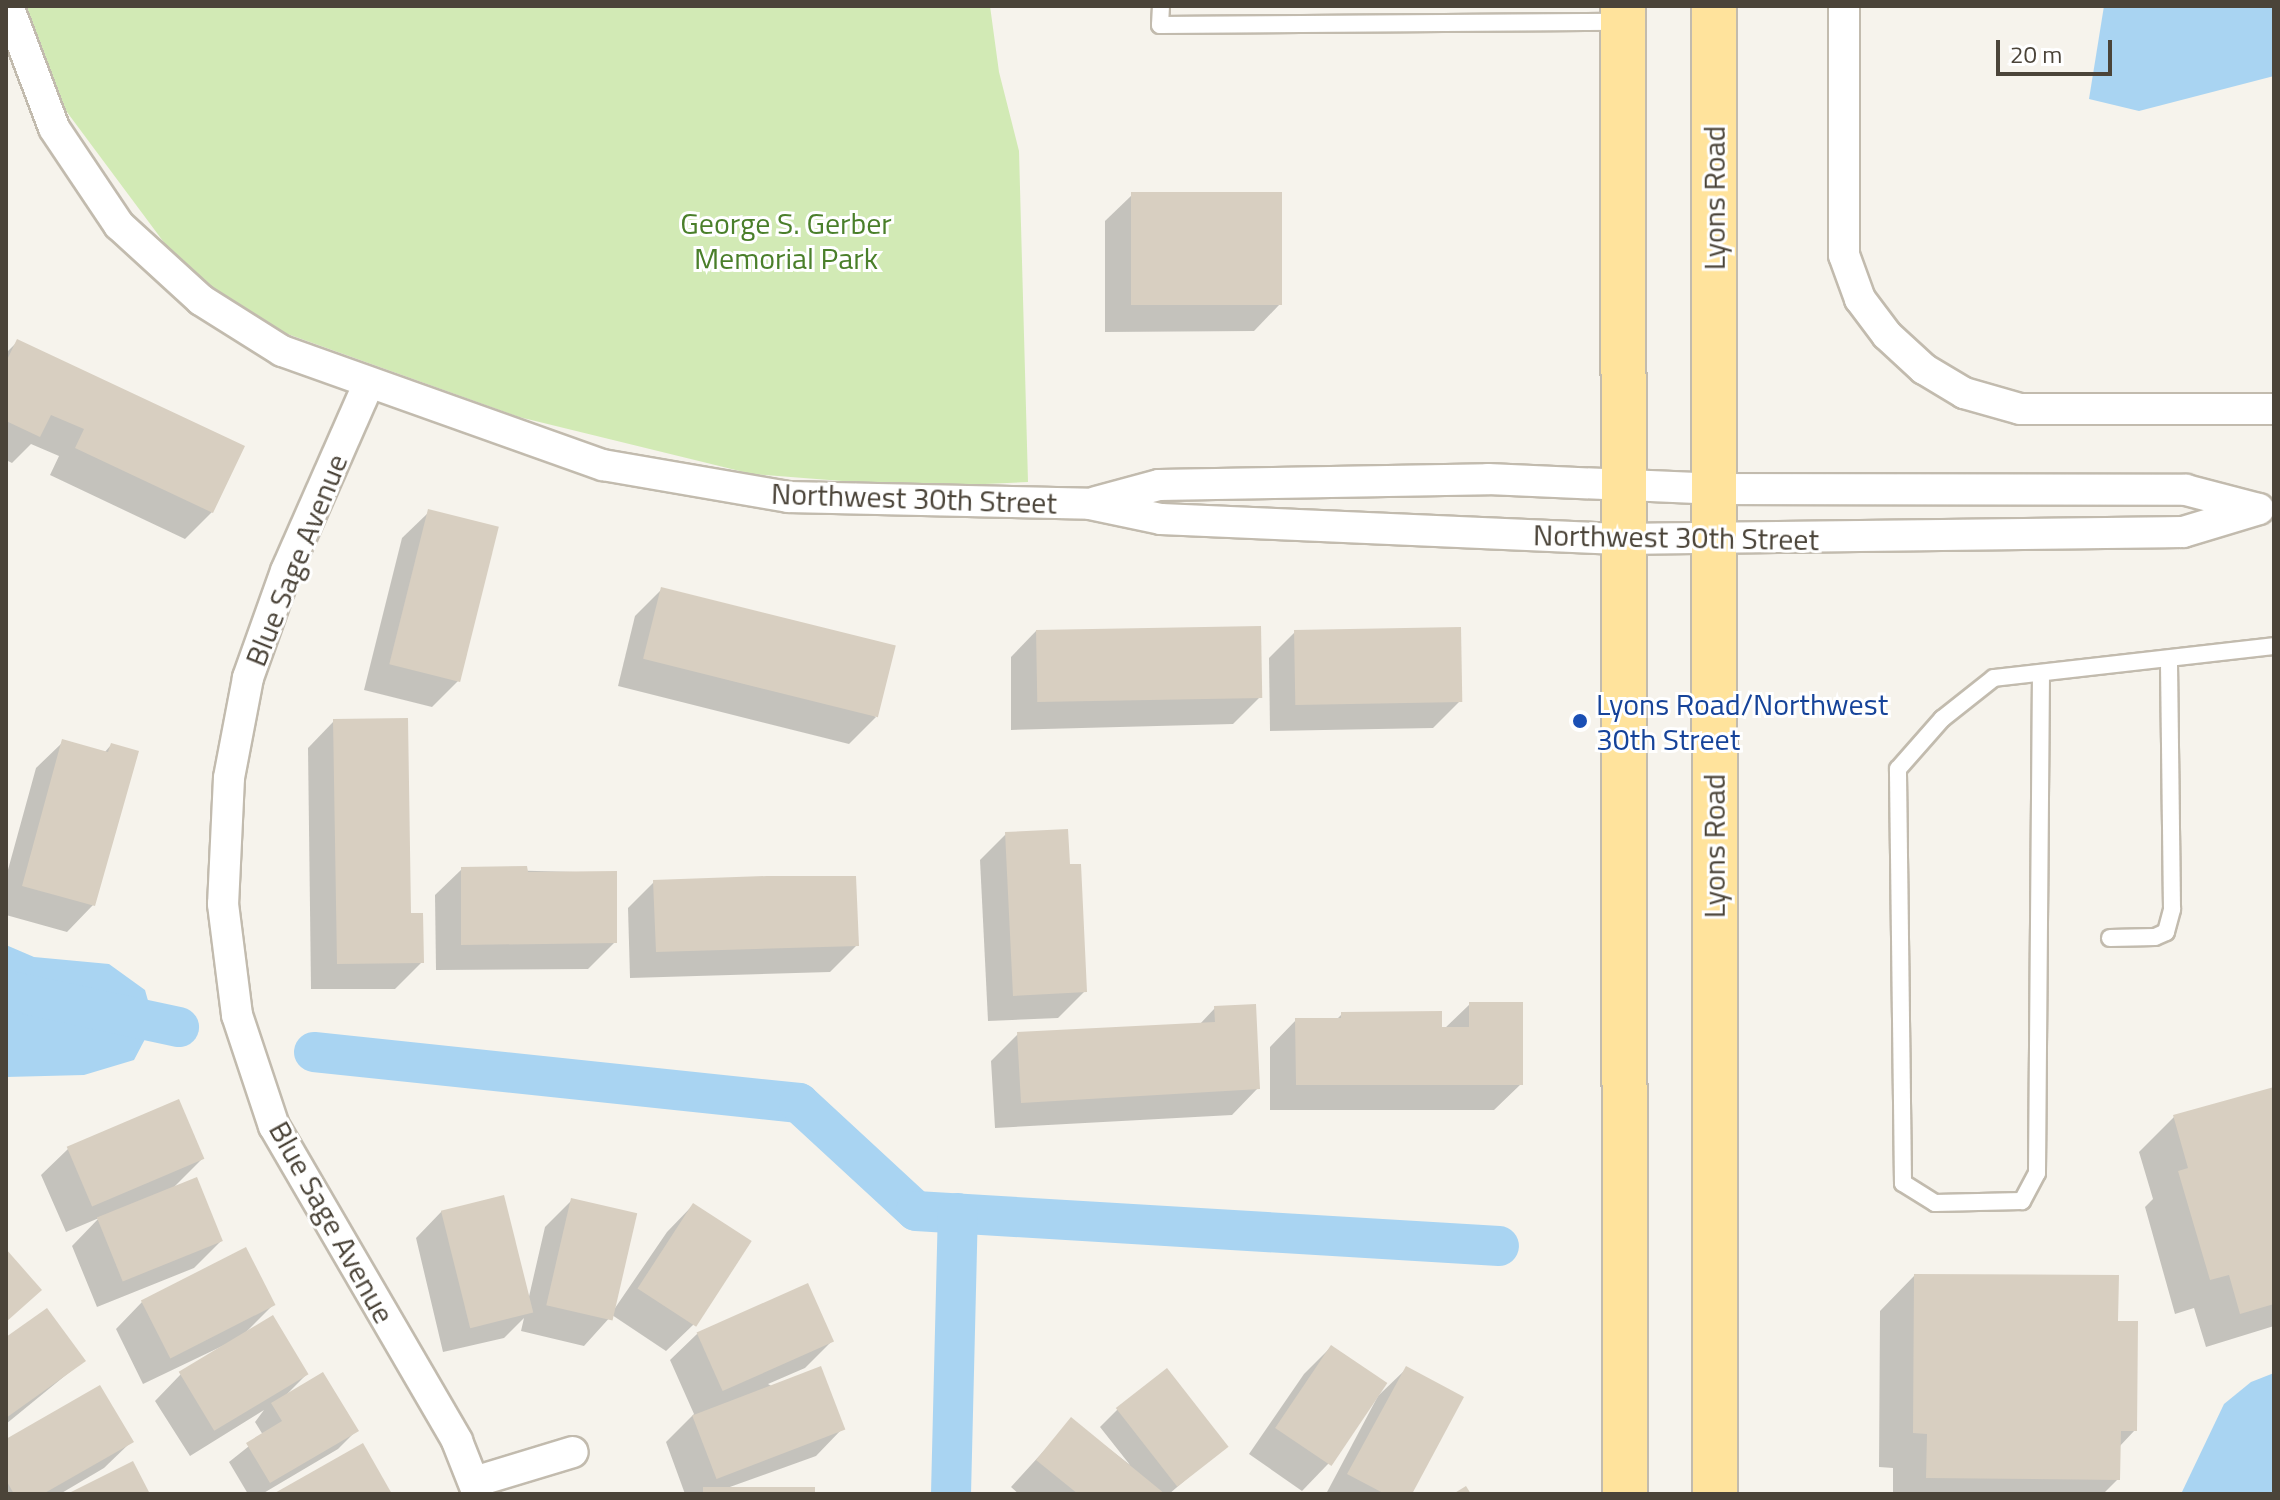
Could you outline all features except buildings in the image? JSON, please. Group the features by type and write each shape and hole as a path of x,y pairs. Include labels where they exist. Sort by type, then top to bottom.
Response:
{"main road":[{"name":"Lyons Road","path":"1714,6 1715,1494"},
{"path":"1623,14 1625,1494"}],"street":[{"name":"Northwest 30th Street","path":"8,6 54,128 119,225 201,300 282,351 368,385 603,465 788,497 1090,504 1193,521 1625,539 1715,541 2183,532 2267,509"},
{"path":"1844,6 1844,255 1860,299 1887,335 1924,369 1964,393 2020,409 2274,409"},
{"name":"Blue Sage Avenue","path":"368,385 286,571 248,678 229,778 223,904 237,1015 274,1126 457,1441 476,1488"},
{"name":"Northwest 30th Street","path":"1090,504 1159,485 1488,479 1714,489 2186,490 2267,509"},
{"path":"476,1488 573,1452"}],"lane":[{"path":"1161,6 1160,25 1504,14 1623,14"},
{"path":"2041,673 2037,1173 2022,1201 1935,1203 1903,1183 1898,769 1942,719 1994,678 2274,646"},
{"path":"2110,938 2155,937 2166,932 2172,909 2169,659"}],"green space":[{"name":"George S. Gerber Memorial Park","path":"20,6 990,6 999,72 1019,151 1028,482 919,487 752,474 519,417 212,307 23,53"}],"water":[{"path":"2104,6 2274,6 2274,76 2139,111 2089,99"},
{"path":"6,945 34,957 109,964 145,990 154,1022 134,1060 84,1075 6,1077"},
{"path":"2274,1373 2274,1494 2181,1494 2224,1404 2251,1382"}],"waterway":[{"path":"6,990 179,1027"},
{"path":"314,1052 799,1103 916,1211 1499,1246"},
{"path":"951,1494 958,1213"}],"place":[{"name":"Lyons Road/Northwest 30th Street","path":"1580,721"}]}
